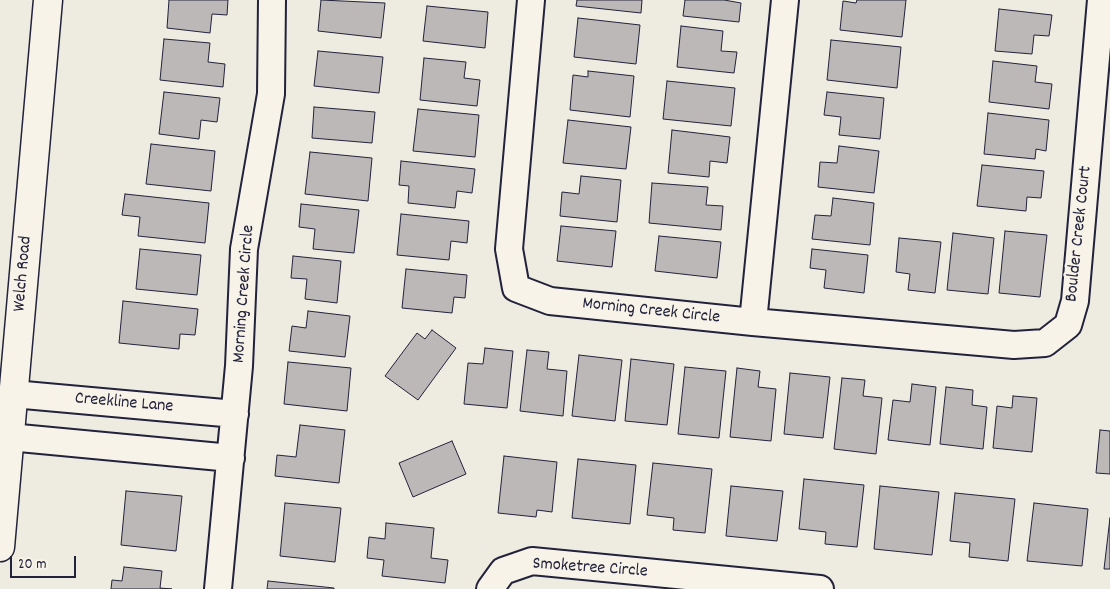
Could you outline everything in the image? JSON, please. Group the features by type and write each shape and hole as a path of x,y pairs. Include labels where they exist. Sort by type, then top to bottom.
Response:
{"main road":[{"name":"Welch Road","path":"0,547 48,0"}],"street":[{"name":"Morning Creek Circle","path":"218,589 235,414 244,249 271,94 272,0"},
{"name":"Morning Creek Circle","path":"532,0 509,249 516,288 550,301 753,322"},
{"path":"753,322 785,0"},
{"name":"Boulder Creek Court","path":"753,322 1014,345 1045,343 1068,326 1075,302 1102,0"},
{"name":"Creekline Lane","path":"13,394 235,414"},
{"path":"9,437 231,458"},
{"name":"Smoketree Circle","path":"490,589 502,572 532,561 820,589"}],"building":[{"path":"169,0 228,0 227,15 212,14 210,33 167,28"},
{"path":"321,0 385,3 381,38 318,31"},
{"path":"577,0 642,0 641,13 576,6"},
{"path":"685,0 724,0 741,3 739,22 683,16"},
{"path":"857,0 906,0 902,37 840,30 843,1 856,3"},
{"path":"427,6 488,12 485,48 423,41"},
{"path":"999,9 1052,15 1049,36 1034,35 1032,54 995,51"},
{"path":"578,18 640,25 636,64 574,57"},
{"path":"681,26 723,31 721,51 737,52 734,73 677,67"},
{"path":"164,39 210,43 208,62 225,64 223,87 160,80"},
{"path":"831,40 901,47 897,88 827,80"},
{"path":"318,51 383,57 379,93 314,86"},
{"path":"424,58 466,62 464,78 480,80 477,106 420,100"},
{"path":"993,61 1037,66 1035,82 1052,84 1049,109 989,102"},
{"path":"588,71 634,76 630,117 570,110 573,75 588,77"},
{"path":"667,81 735,88 731,126 663,119"},
{"path":"164,92 220,98 217,122 201,120 199,139 159,134"},
{"path":"827,92 884,98 880,139 839,135 841,117 824,115"},
{"path":"314,107 375,112 372,143 312,138"},
{"path":"418,109 479,115 475,157 413,151"},
{"path":"988,113 1049,120 1046,151 1036,149 1035,159 984,154"},
{"path":"568,120 631,127 626,169 563,163"},
{"path":"672,130 730,137 727,163 710,161 709,177 668,173"},
{"path":"151,144 215,151 211,191 146,184"},
{"path":"839,146 879,151 874,193 818,187 820,162 837,163"},
{"path":"310,152 372,158 368,201 305,194"},
{"path":"401,161 475,169 472,193 457,191 455,208 408,203 409,186 399,185"},
{"path":"982,165 1044,171 1041,198 1027,197 1026,211 977,206"},
{"path":"581,176 621,180 617,222 560,216 562,192 579,194"},
{"path":"652,183 708,187 706,205 723,206 721,230 649,223"},
{"path":"125,194 209,203 205,243 138,236 140,217 122,215"},
{"path":"833,198 874,203 870,245 812,239 815,215 831,216"},
{"path":"301,204 359,210 354,253 313,249 315,229 299,227"},
{"path":"401,214 469,221 467,243 451,241 449,260 397,255"},
{"path":"561,226 616,231 612,267 557,261"},
{"path":"1005,231 1047,235 1040,297 999,293"},
{"path":"953,233 994,238 988,294 947,290"},
{"path":"659,236 721,242 717,278 655,271"},
{"path":"899,238 941,242 935,293 908,290 910,274 896,272"},
{"path":"140,249 201,255 197,295 136,289"},
{"path":"812,249 868,255 864,293 824,288 826,270 810,268"},
{"path":"293,256 341,261 337,303 305,299 307,279 291,278"},
{"path":"406,269 467,275 465,298 454,297 452,313 402,308"},
{"path":"123,301 198,309 195,335 180,334 179,349 119,343"},
{"path":"308,311 350,316 345,357 289,351 292,326 306,328"},
{"path":"432,330 456,348 418,400 385,376 417,333 425,339"},
{"path":"485,348 513,351 507,408 464,404 468,363 483,364"},
{"path":"527,350 549,352 547,369 567,371 563,416 520,411"},
{"path":"579,355 622,360 615,421 572,416"},
{"path":"631,359 674,364 667,425 625,421"},
{"path":"288,362 351,368 347,411 284,404"},
{"path":"685,367 726,371 719,438 678,434"},
{"path":"737,368 760,371 758,387 776,389 771,441 730,437"},
{"path":"790,373 830,377 823,438 784,434"},
{"path":"842,378 865,380 863,396 882,398 876,454 834,449"},
{"path":"912,384 936,387 930,445 888,440 893,400 910,402"},
{"path":"946,387 973,390 972,405 987,407 983,449 940,444"},
{"path":"1013,396 1037,398 1032,452 993,448 997,406 1012,408"},
{"path":"300,425 345,430 339,483 275,476 277,455 296,457"},
{"path":"1100,430 1110,431 1110,474 1096,473"},
{"path":"452,441 466,474 413,497 399,463"},
{"path":"504,456 557,462 552,512 537,510 536,517 498,513"},
{"path":"578,459 636,465 630,524 572,518"},
{"path":"653,463 712,469 705,533 673,530 674,518 647,515"},
{"path":"804,479 864,485 857,547 825,544 826,532 799,529"},
{"path":"731,486 783,491 777,541 726,536"},
{"path":"880,486 939,492 932,555 874,549"},
{"path":"126,491 182,496 176,551 121,545"},
{"path":"955,493 1015,499 1008,561 969,557 970,543 950,541"},
{"path":"285,503 341,508 335,562 280,556"},
{"path":"1034,503 1088,509 1082,566 1027,561"},
{"path":"1110,518 1110,569 1104,569"},
{"path":"386,523 434,528 431,558 448,560 445,583 382,576 384,560 367,558 369,537 385,539"},
{"path":"124,567 162,571 160,588 172,589 111,589 112,580 122,581"},
{"path":"268,581 334,588 334,589 267,589"}]}
